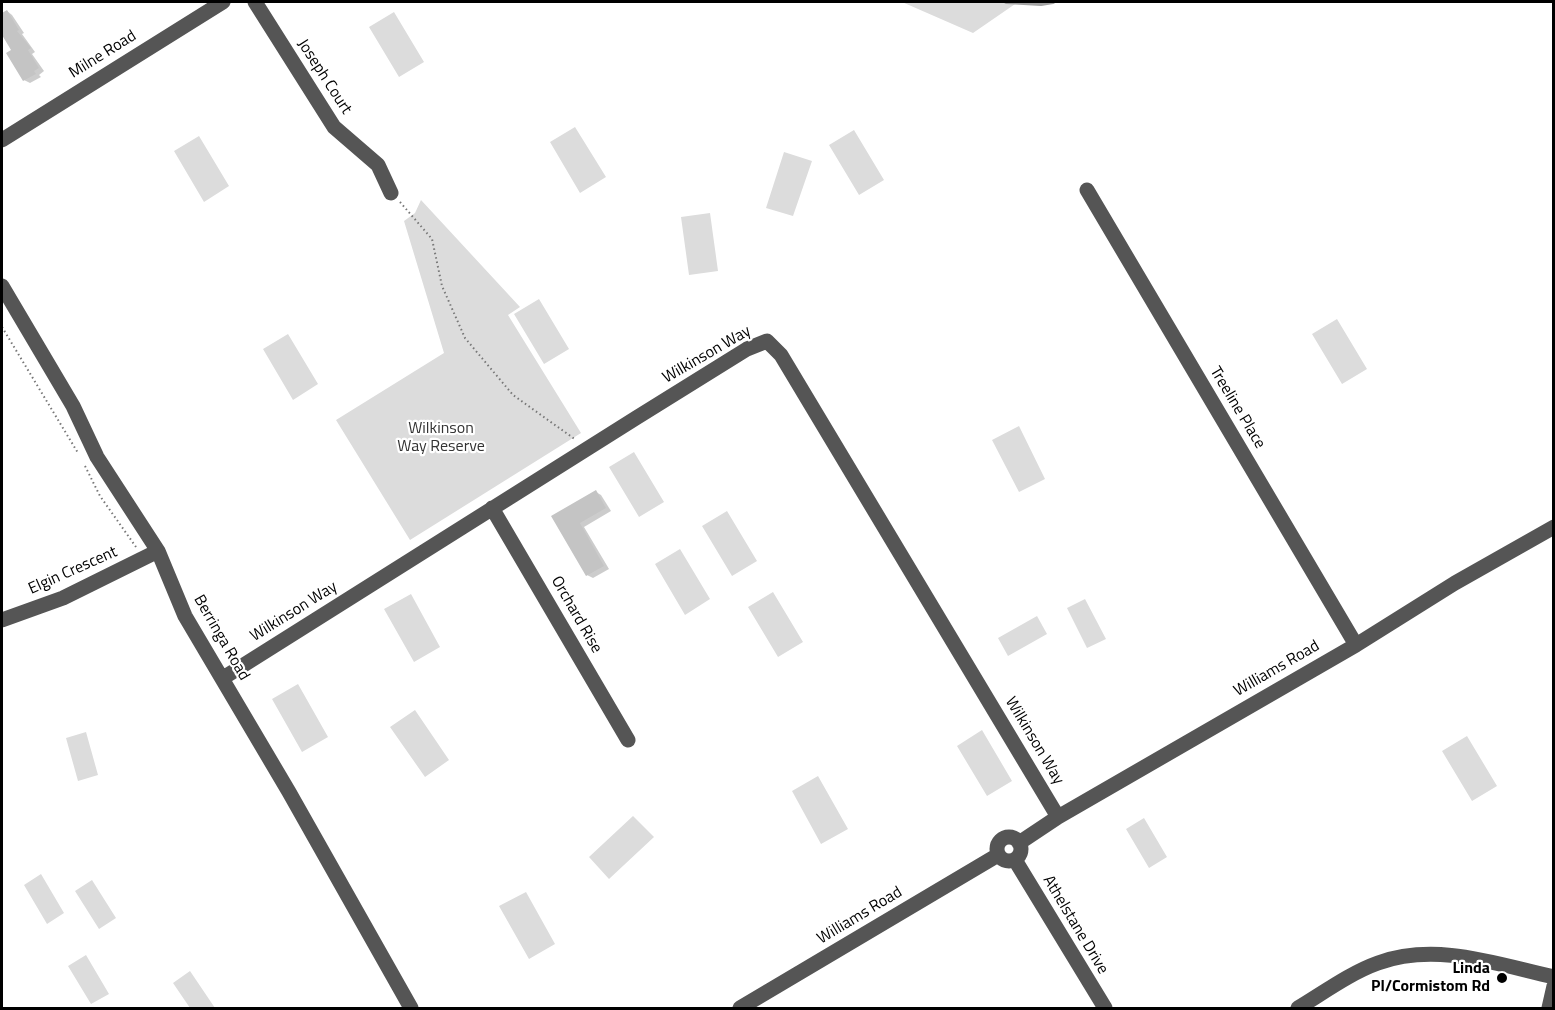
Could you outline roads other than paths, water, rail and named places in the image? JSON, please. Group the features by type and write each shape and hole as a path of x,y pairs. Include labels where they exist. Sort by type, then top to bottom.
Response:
{"street":[{"name":"Milne Road","path":"2,140 223,2"},
{"name":"Joseph Court","path":"255,2 334,127 378,165 392,193"},
{"name":"Treeline Place","path":"1087,190 1356,645"},
{"name":"Berringa Road","path":"2,286 73,406 97,457 158,551 185,616 223,678 411,1008"},
{"name":"Wilkinson Way","path":"223,678 747,349 768,341 781,354 1058,817"},
{"name":"Orchard Rise","path":"492,508 628,740"},
{"name":"Williams Road","path":"1019,843 1058,817 1356,645 1455,583 1554,527"},
{"name":"Elgin Crescent","path":"2,620 63,598 158,551"},
{"path":"1013,838 1019,843 1020,854 1015,860 1004,860 998,855 997,847 1001,840 1013,838"},
{"name":"Williams Road","path":"740,1008 998,855"},
{"name":"Athelstane Drive","path":"1015,860 1105,1008"},
{"path":"1298,1008 1376,963 1406,954 1456,955 1554,977"},
{"path":"1549,1008 1554,986"}],"waterway":[{"path":"1006,2 1041,4 1053,2"}],"place":[{"name":"Linda Pl/Cormistom Rd","path":"1502,978"}],"park label":[{"name":"Wilkinson Way Reserve","path":"441,438"}]}
